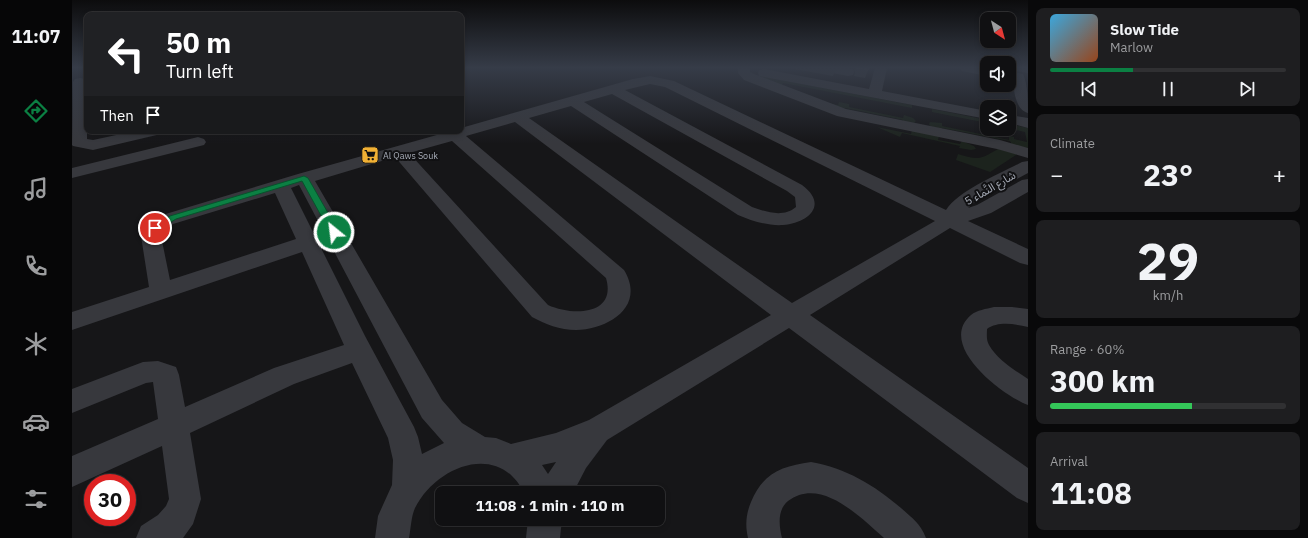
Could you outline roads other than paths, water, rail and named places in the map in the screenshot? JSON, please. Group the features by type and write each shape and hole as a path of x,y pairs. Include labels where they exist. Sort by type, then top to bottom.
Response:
{"street":[{"path":"80,93 79,143 93,145 142,134"},
{"path":"464,132 600,93"},
{"path":"573,101 745,211 763,217 782,219 797,215 805,209 806,200 803,195 793,187 622,93"},
{"path":"688,93 1028,258"},
{"path":"791,93 842,113 919,129 980,133"},
{"path":"872,93 980,114"},
{"path":"1022,93 1026,107 1028,109"},
{"path":"517,117 1028,487"},
{"path":"1016,120 1028,123"},
{"path":"919,129 965,154 976,154 987,136"},
{"path":"162,291 151,236 152,232 160,224 173,217 458,134"},
{"path":"398,151 540,311 551,317 577,321 602,315 612,309 618,301 621,292 620,283 616,275 455,135"},
{"path":"992,136 1028,153"},
{"path":"72,173 198,142"},
{"name":"شارع النَّماء 5","path":"950,220 958,208 968,198 1028,166"},
{"path":"304,178 432,409 452,432 480,450"},
{"name":"شارع النَّماء 5","path":"950,220 984,209 1028,184"},
{"path":"281,185 355,343 403,437 408,460 393,519"},
{"path":"511,458 558,447 599,429 950,220"},
{"path":"72,321 309,242"},
{"path":"1028,318 1001,315 990,316 976,325 974,333 975,342 980,353 989,364 1001,375 1028,393"},
{"path":"72,472 355,343"},
{"path":"72,401 143,373 152,371 160,372 166,375 185,499 184,508 178,518 169,528 154,538"},
{"path":"559,486 574,458 599,429"},
{"path":"393,519 420,474 433,463 464,451 480,450 501,454 511,458 531,476 536,486"},
{"path":"765,538 763,517 766,504 773,493 782,484 796,479 811,478 827,480 844,486 861,496 908,538"},
{"path":"543,538 544,526"}],"place":[{"name":"Al Qaws Souk","path":"370,155"}]}
